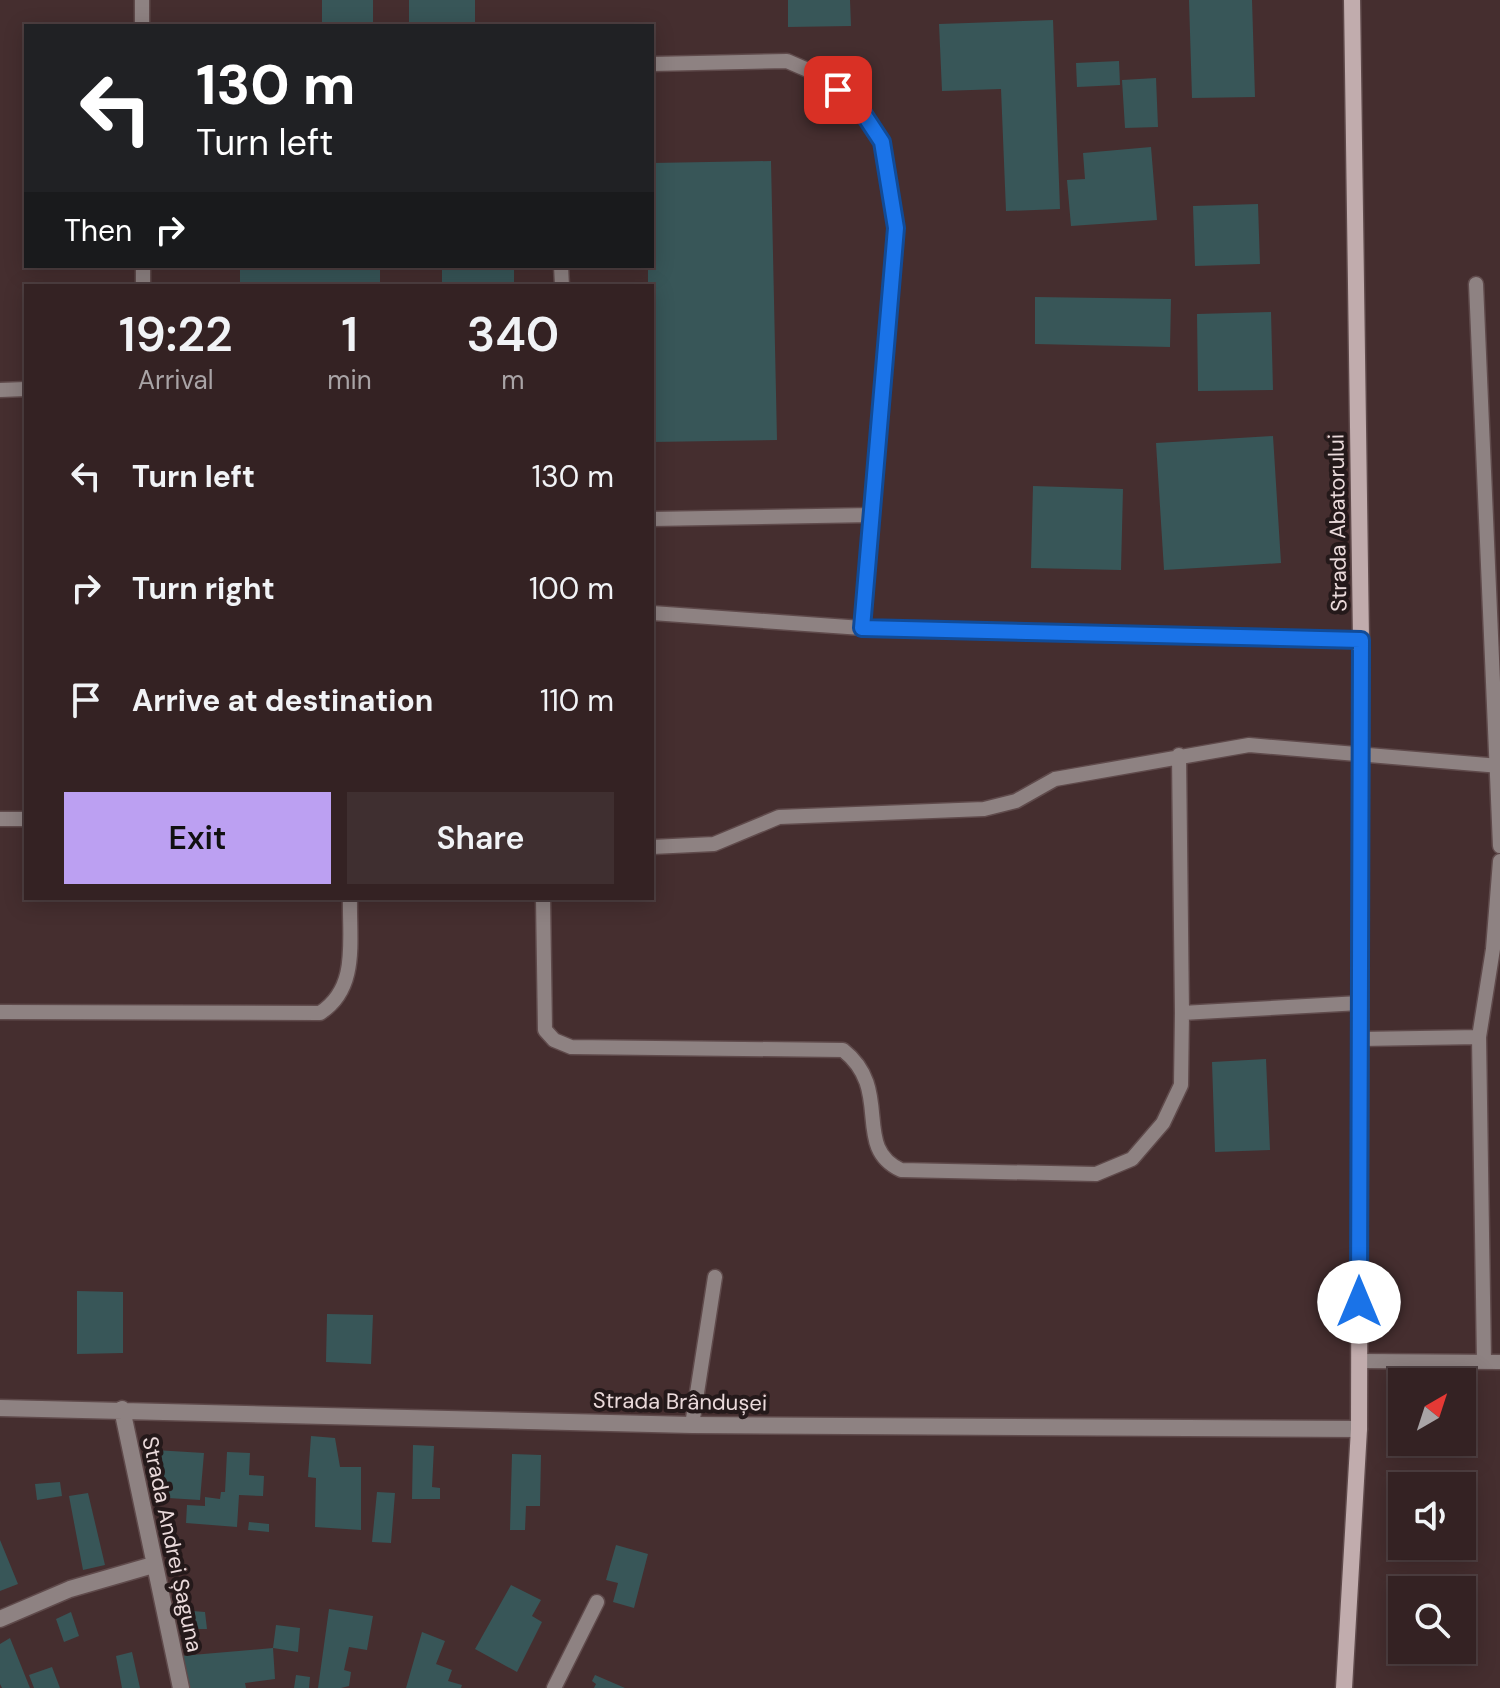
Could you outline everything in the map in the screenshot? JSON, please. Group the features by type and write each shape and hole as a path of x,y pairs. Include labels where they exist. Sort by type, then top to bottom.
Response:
{"street":[{"name":"Strada Abatorului","path":"1344,1688 1359,1429 1361,640 1352,0"},
{"name":"Strada Brândușei","path":"0,1408 692,1425 1359,1429"},
{"name":"Strada Andrei Șaguna","path":"122,1409 181,1688"},
{"path":"0,1619 70,1589 153,1565"}],"lane":[{"path":"142,0 142,24"},
{"path":"654,64 787,61 817,74 859,107 882,142 896,228 862,628"},
{"path":"1476,284 1500,766 1500,846"},
{"path":"0,390 24,389"},
{"path":"654,519 871,515"},
{"path":"654,613 862,628 1361,640"},
{"path":"654,847 714,844 779,817 984,809 1016,801 1055,779 1249,745 1500,766"},
{"path":"543,900 545,1030 554,1040 571,1047 843,1050 860,1064 868,1079 878,1153 886,1163 901,1170 1096,1174 1132,1159 1163,1123 1181,1085 1179,755"},
{"path":"0,819 24,819"},
{"path":"1484,1362 1479,1037 1493,949 1500,861"},
{"path":"0,1012 320,1013 338,1002 347,983 350,900"},
{"path":"1182,1013 1360,1003"},
{"path":"1360,1039 1479,1037"},
{"path":"692,1425 715,1277"},
{"path":"1359,1361 1500,1362"},
{"path":"554,1688 597,1602"}],"building":[{"path":"322,0 373,0 373,24 322,24"},
{"path":"409,0 475,0 475,24 409,24"},
{"path":"788,0 850,0 851,26 788,27"},
{"path":"1189,0 1252,0 1255,97 1192,98"},
{"path":"1053,20 1060,209 1006,211 1001,89 942,91 939,24"},
{"path":"1119,61 1120,85 1077,87 1076,63"},
{"path":"1156,78 1158,127 1125,128 1122,80"},
{"path":"1151,147 1157,220 1071,226 1067,180 1085,179 1083,153"},
{"path":"771,161 777,440 654,442 654,284 648,284 648,268 654,268 654,163"},
{"path":"1258,204 1260,264 1195,266 1193,206"},
{"path":"240,268 380,268 380,284 240,284"},
{"path":"442,268 514,268 514,284 442,284"},
{"path":"1035,297 1171,299 1170,347 1035,344"},
{"path":"1271,312 1273,390 1198,391 1197,314"},
{"path":"1273,436 1281,563 1164,570 1156,443"},
{"path":"1033,486 1123,489 1121,570 1031,568"},
{"path":"1266,1059 1270,1150 1215,1152 1212,1062"},
{"path":"77,1291 123,1292 123,1353 77,1354"},
{"path":"327,1314 373,1315 371,1364 326,1362"},
{"path":"311,1436 335,1438 340,1467 361,1467 361,1530 315,1527 316,1478 308,1477"},
{"path":"413,1445 434,1446 432,1487 440,1488 440,1499 412,1499"},
{"path":"155,1450 204,1453 200,1500 152,1497"},
{"path":"227,1452 250,1453 249,1475 264,1476 263,1496 239,1495 237,1527 186,1523 187,1505 205,1506 205,1497 220,1499 221,1492 225,1492"},
{"path":"512,1454 541,1455 540,1506 526,1506 525,1530 510,1530"},
{"path":"60,1482 62,1496 37,1500 35,1484"},
{"path":"377,1492 395,1493 391,1543 372,1542"},
{"path":"88,1493 105,1565 83,1570 69,1496"},
{"path":"249,1522 269,1524 269,1532 248,1530"},
{"path":"0,1540 18,1584 0,1591"},
{"path":"616,1545 648,1554 634,1608 613,1602 618,1583 606,1580"},
{"path":"511,1585 541,1600 532,1616 542,1622 517,1672 475,1649"},
{"path":"329,1609 373,1616 367,1650 349,1647 344,1670 351,1672 349,1686 341,1688 318,1688"},
{"path":"180,1610 205,1612 207,1629 181,1629"},
{"path":"71,1612 79,1636 64,1642 56,1619"},
{"path":"276,1625 300,1628 298,1652 273,1648"},
{"path":"422,1632 445,1641 436,1664 452,1670 448,1681 462,1685 461,1688 406,1688"},
{"path":"10,1638 30,1688 2,1688 0,1684 0,1644"},
{"path":"273,1648 275,1679 245,1683 246,1688 184,1688 180,1656"},
{"path":"132,1652 140,1688 122,1688 116,1656"},
{"path":"52,1667 60,1688 34,1688 29,1675"},
{"path":"296,1675 310,1677 309,1688 294,1688"},
{"path":"595,1675 625,1688 594,1688 596,1684 592,1681"}],"route":[{"path":"838,90 859,107 882,142 896,228 862,628 1361,640 1359,1302"}]}
